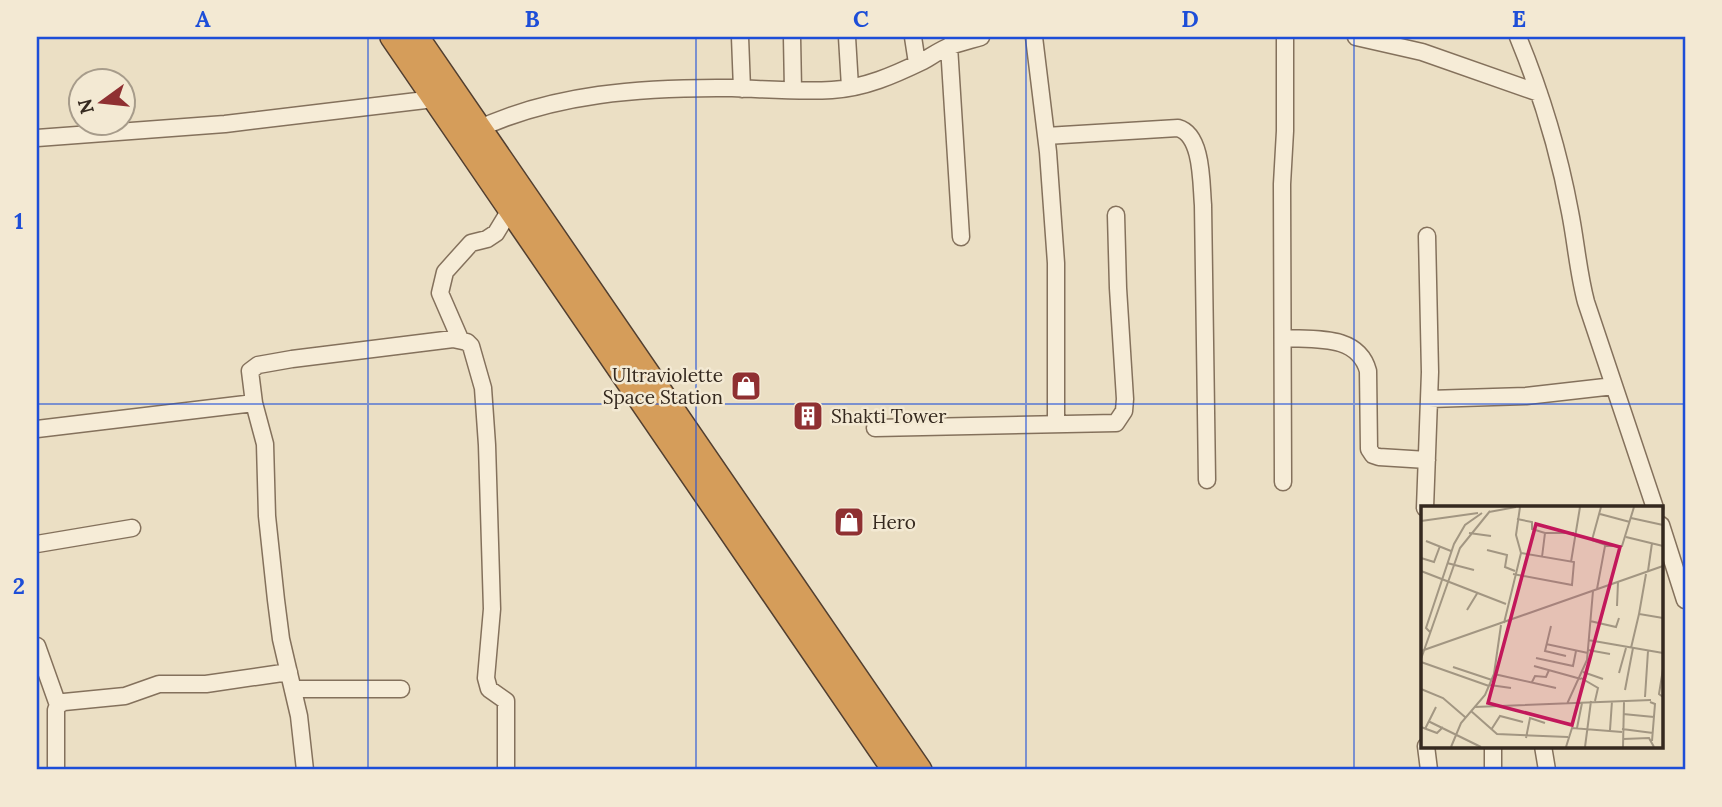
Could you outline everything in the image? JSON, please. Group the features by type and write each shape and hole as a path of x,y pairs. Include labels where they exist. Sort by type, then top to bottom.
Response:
{"highway":[{"path":"392,37 434,99 471,133 920,770"},
{"path":"417,37 471,133 510,210 894,770"}],"street":[{"path":"740,37 742,89"},
{"path":"792,37 793,90"},
{"path":"847,37 850,88"},
{"path":"913,37 917,63"},
{"path":"471,133 502,119 580,98 675,88 850,88 890,77 949,46 981,37"},
{"path":"1034,37 1046,136 1056,263 1056,424"},
{"path":"1283,482 1282,184 1285,37"},
{"path":"1356,37 1422,52 1539,93"},
{"path":"1518,37 1539,93 1570,212 1578,273 1655,506"},
{"path":"949,46 961,237"},
{"path":"37,138 225,124 434,99"},
{"path":"1046,136 1163,128 1178,128 1191,135 1200,166 1203,205 1207,480"},
{"path":"506,770 506,701 489,689 486,678 492,609 486,411 478,366 471,346 460,339 440,293 445,272 471,243 487,239 496,233 510,210"},
{"path":"875,428 1116,423 1124,411 1116,215"},
{"path":"1425,506 1430,296 1427,236"},
{"path":"1283,338 1352,346 1366,361 1368,371 1369,449 1373,455 1379,457 1427,460"},
{"path":"305,770 276,600 267,516 265,444 254,403 250,371 258,365 336,352 460,339"},
{"path":"1429,399 1526,396 1614,386"},
{"path":"37,429 254,403"},
{"path":"37,544 132,528"},
{"path":"1662,529 1685,600"},
{"path":"37,646 58,705 55,717 55,770"},
{"path":"58,705 71,700 125,696 159,684 206,684 289,672"},
{"path":"293,689 401,689"},
{"path":"1426,748 1429,770"},
{"path":"1493,748 1493,770"},
{"path":"1543,748 1547,770"}],"place":[{"name":"Ultraviolette Space Station","path":"746,386"},
{"name":"Shakti Tower","path":"808,416"},
{"name":"Hero","path":"849,522"}]}
